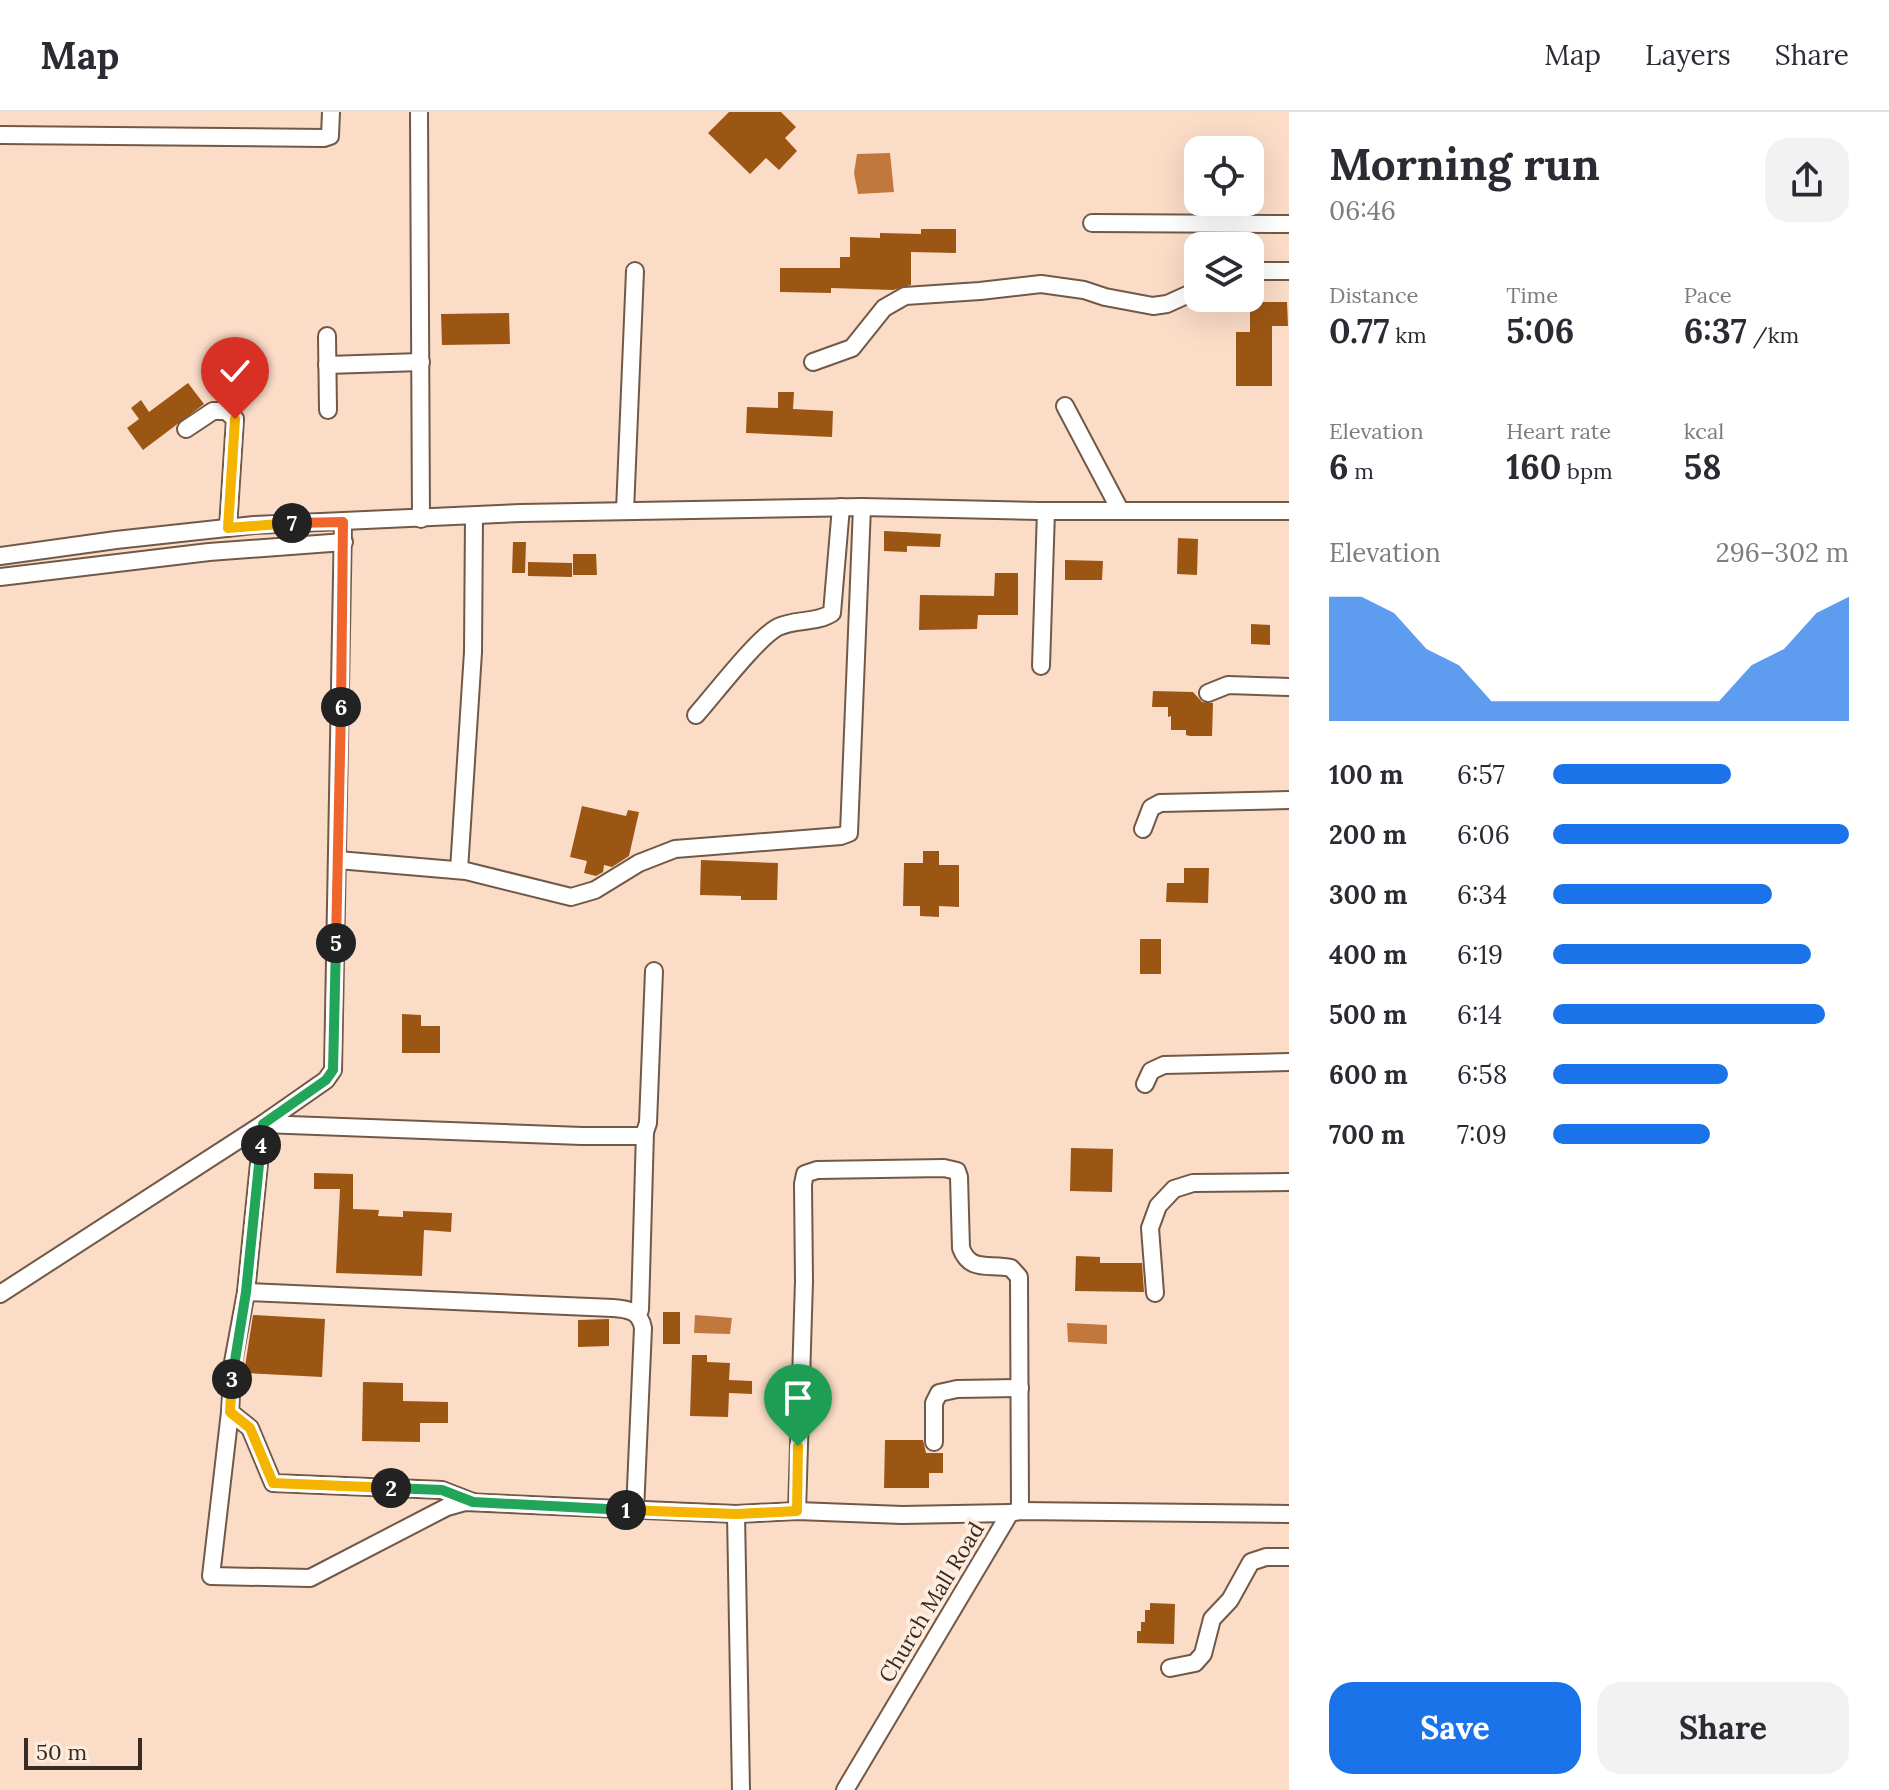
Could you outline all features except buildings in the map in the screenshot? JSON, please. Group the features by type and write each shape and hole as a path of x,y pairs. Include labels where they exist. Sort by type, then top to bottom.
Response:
{"street":[{"path":"0,135 324,138 330,136 331,112"},
{"path":"419,112 421,519"},
{"path":"1092,223 1289,224"},
{"path":"625,511 635,271"},
{"path":"1264,271 1289,271"},
{"path":"813,362 852,348 884,308 905,296 1041,284 1084,290 1153,306 1184,296"},
{"path":"327,336 328,410"},
{"path":"327,365 421,362"},
{"path":"1065,406 1120,510"},
{"path":"186,429 213,411 226,411 235,419 228,528"},
{"path":"696,715 771,631 791,622 825,617 832,613 841,507"},
{"path":"0,556 280,523 474,516 841,507 1289,511"},
{"path":"338,860 459,870 571,897 595,890 639,863 675,849 849,833 862,507"},
{"path":"1041,666 1046,511"},
{"path":"459,870 473,652 474,516"},
{"path":"0,1294 263,1124 326,1080 333,1070 343,522"},
{"path":"0,577 209,552 344,542"},
{"path":"1208,693 1228,685 1289,687"},
{"path":"1143,829 1151,808 1160,803 1289,800"},
{"path":"640,1310 654,971"},
{"path":"1145,1084 1151,1071 1164,1065 1289,1062"},
{"path":"263,1124 633,1138 645,1132"},
{"path":"263,1124 246,1292 233,1362 211,1576 310,1578 447,1507 473,1502 736,1514 797,1511 902,1515 1015,1512 1289,1514"},
{"path":"797,1511 805,1174 809,1171 944,1168 957,1171 964,1256 973,1264 1011,1268 1019,1277 1020,1388 1015,1512"},
{"path":"1155,1293 1150,1228 1158,1206 1174,1189 1193,1183 1289,1182"},
{"path":"246,1292 613,1308 634,1312 643,1328 635,1511"},
{"path":"934,1442 934,1403 939,1393 957,1389 1020,1388"},
{"path":"230,1412 250,1428 273,1483 442,1490 473,1502"},
{"name":"Church Mall Road","path":"845,1790 1015,1512"},
{"path":"736,1514 741,1790"},
{"path":"1170,1668 1195,1663 1203,1654 1212,1619 1230,1600 1251,1562 1259,1558 1289,1557"}],"shaded area":[{"path":"890,153 894,192 858,194 854,173 857,154"},
{"path":"695,1315 732,1318 730,1334 694,1333"},
{"path":"1067,1323 1107,1325 1107,1344 1068,1342"}],"route":[{"path":"235,419 228,528 343,522 344,542 333,1070 326,1080 263,1124 246,1292 233,1362 230,1412 250,1428 273,1483 442,1490 473,1502 736,1514 797,1511 798,1446"}]}
